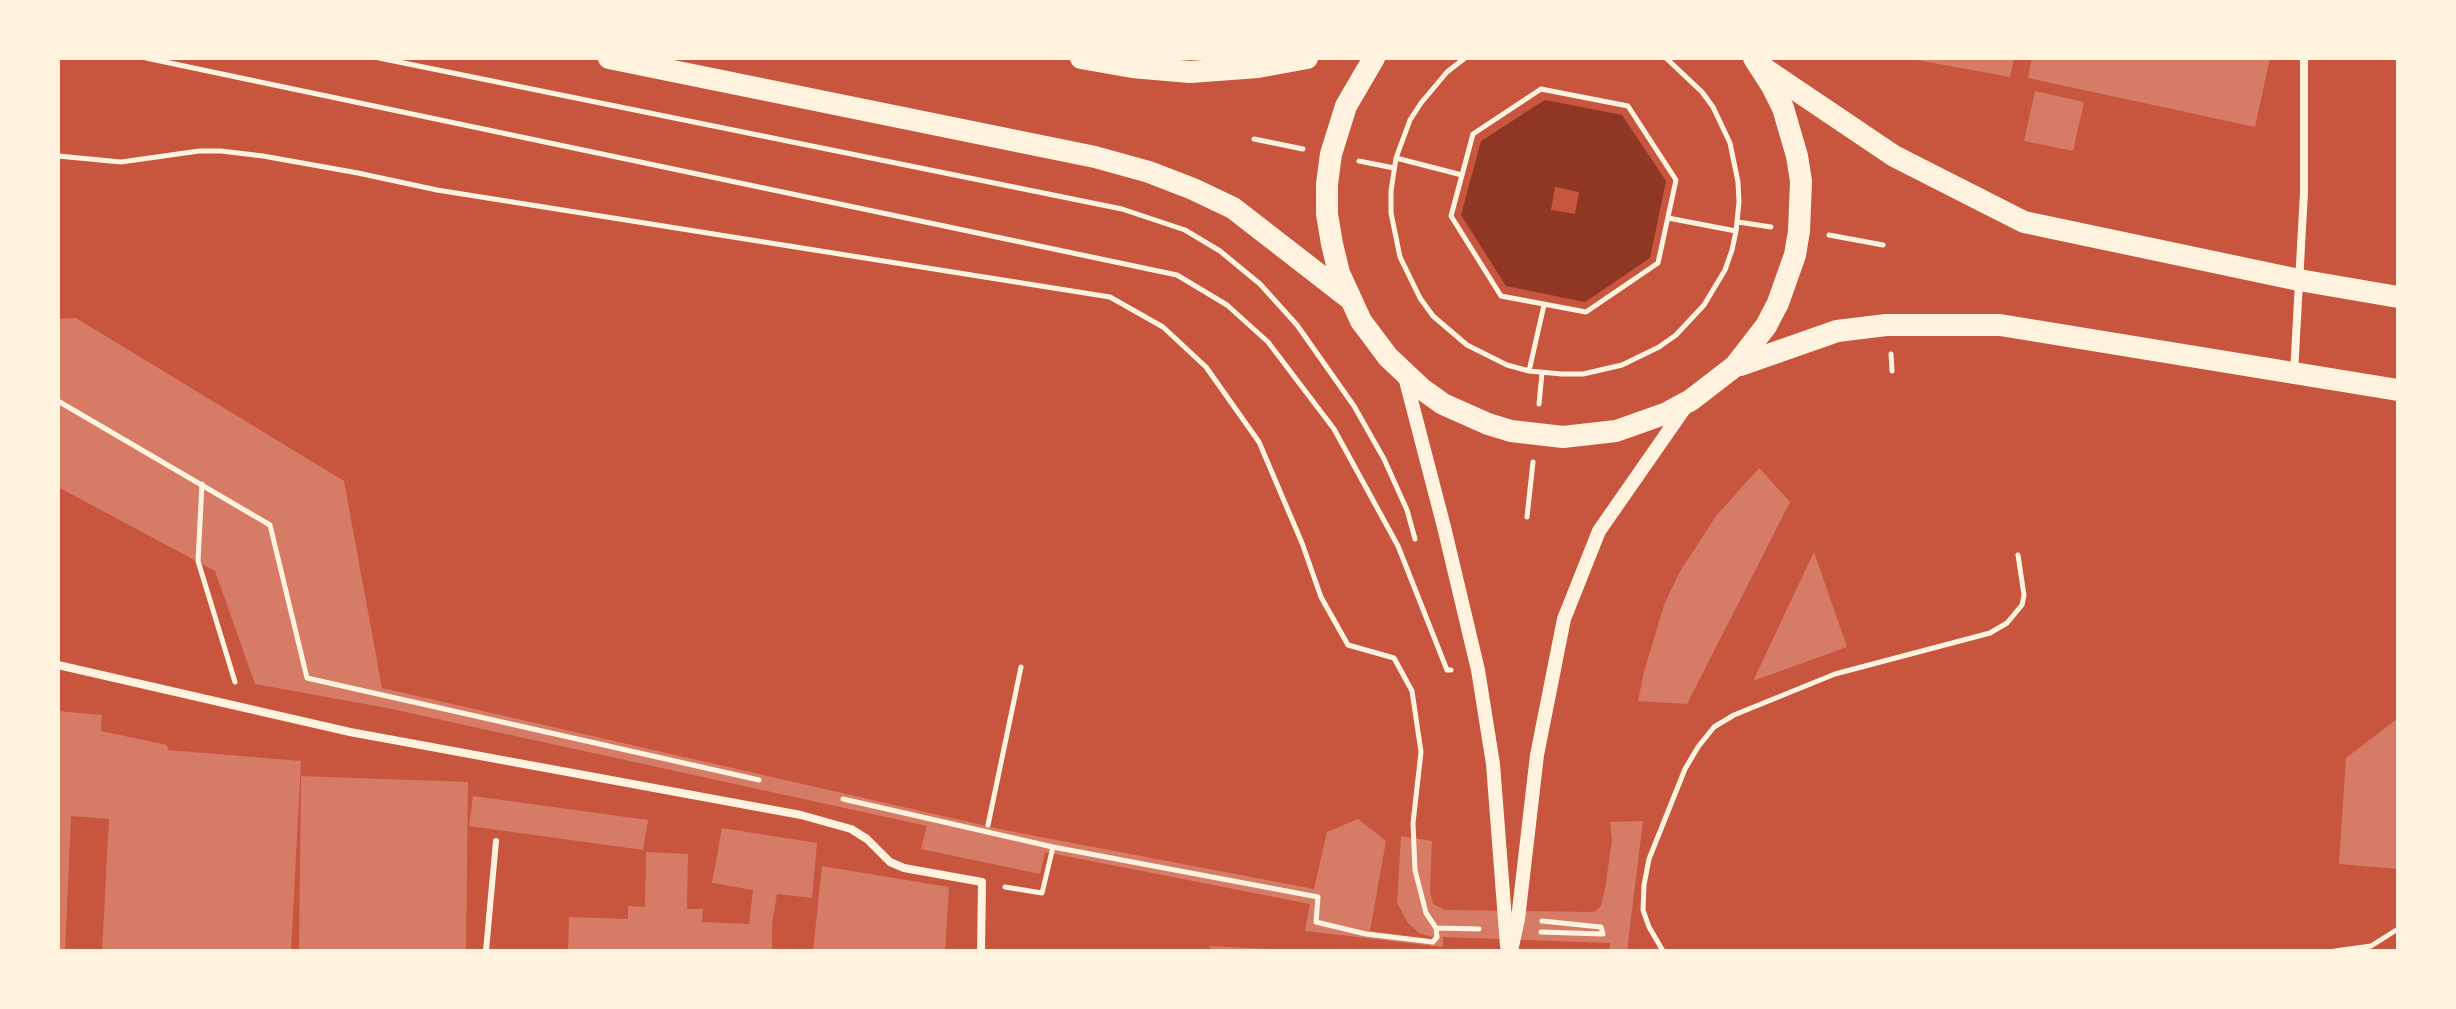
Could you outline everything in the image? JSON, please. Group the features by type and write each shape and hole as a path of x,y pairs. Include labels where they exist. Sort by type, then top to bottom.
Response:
{"highway":[{"path":"609,58 1095,157 1149,172 1233,208 1352,300"},
{"path":"1081,58 1132,67 1190,72 1258,67 1307,58"},
{"path":"1374,58 1346,106 1331,154 1327,184 1327,214 1332,244 1339,273 1352,300 1374,340 1404,373 1443,404 1511,431 1576,436 1616,431 1667,413 1691,400 1735,366 1752,347 1778,303 1795,255 1801,181 1783,108 1756,62"},
{"path":"1756,62 1894,156 2024,222 2299,280 2398,297"},
{"path":"1735,366 1837,331 1886,325 2000,325 2398,390"}],"street":[{"path":"2294,373 2304,192 2304,58"},
{"path":"1404,373 1478,670 1493,764 1509,951"},
{"path":"1509,951 1518,919 1537,755 1564,619 1599,531 1691,400"},
{"path":"58,665 350,732 801,815 851,829 867,839 890,862 904,868 982,882 981,951"}],"lane":[{"path":"486,951 496,841"}],"path":[{"path":"146,58 1177,275 1227,305 1268,342 1334,429 1375,501 1398,546 1447,670 1478,670"},
{"path":"379,58 1122,209 1185,230 1220,251 1260,284 1297,325 1354,406 1384,459 1407,510 1415,539"},
{"path":"1465,58 1447,72 1421,103 1410,120 1396,158 1391,191 1394,236 1400,257 1420,298 1441,323 1467,345 1486,357 1529,371 1562,374 1622,365 1659,347 1676,335 1704,305 1725,270 1736,231 1738,182 1730,143 1713,107 1702,92 1666,58"},
{"path":"1541,89 1628,106 1676,180 1658,263 1586,312 1501,296 1451,216 1462,175 1473,134 1541,89"},
{"path":"58,156 121,162 199,151 263,156 437,190 1110,297 1163,327 1206,367 1259,442 1302,543 1321,597 1348,645 1394,658 1412,691 1421,752 1413,823 1415,870 1426,913 1436,928 1437,937 1433,942 1366,934 1316,922 1318,897 1053,847 835,797"},
{"path":"1396,158 1462,175"},
{"path":"1668,218 1736,231"},
{"path":"1529,371 1544,305"},
{"path":"58,401 270,525 307,678 773,783"},
{"path":"202,484 198,561 243,709"},
{"path":"1663,951 1643,910 1649,859 1685,769 1714,727 1734,715 1835,674 1990,633 2007,623 2022,605 2024,595 2018,555"},
{"path":"988,825 1021,667"},
{"path":"982,882 1042,893 1053,847"},
{"path":"1518,919 1601,927 1603,934"},
{"path":"1436,928 1446,928"},
{"path":"2335,951 2371,946 2398,929"}],"shaded area":[{"path":"1545,100 1622,115 1666,181 1650,258 1585,302 1506,286 1461,215 1481,141","holes":["1555,187 1579,192 1575,214 1551,210"]}],"building":[{"path":"1906,58 2014,58 2010,77"},
{"path":"2032,58 2270,58 2255,127 2028,78"},
{"path":"2035,91 2084,102 2073,151 2024,141"},
{"path":"76,318 344,481 382,688 1004,830 1314,889 1327,832 1358,819 1386,841 1370,931 1432,939 1408,923 1397,903 1401,836 1432,841 1430,891 1433,904 1445,910 1594,912 1601,906 1605,888 1612,841 1610,822 1643,821 1627,951 1610,951 1610,943 1443,937 1443,947 1305,931 1310,904 1045,852 1040,874 921,849 927,826 387,708 255,684 215,571 58,487 58,319"},
{"path":"1759,468 1790,502 1687,704 1638,701 1664,605 1679,573 1716,516"},
{"path":"1814,552 1847,647 1753,681"},
{"path":"58,711 102,715 101,731 167,745 168,750 301,761 291,951 102,951 109,819 71,816 65,951 58,951"},
{"path":"2398,718 2398,869 2339,864 2346,758"},
{"path":"301,776 468,782 466,951 299,951"},
{"path":"473,796 648,820 643,850 469,826"},
{"path":"722,828 817,843 812,898 777,894 772,951 568,951 569,917 628,919 628,906 645,907 646,852 688,854 687,909 703,909 702,922 749,924 753,890 712,883"},
{"path":"822,866 949,887 945,951 813,951"},
{"path":"1210,946 1268,949 1268,951 1210,951"}]}
